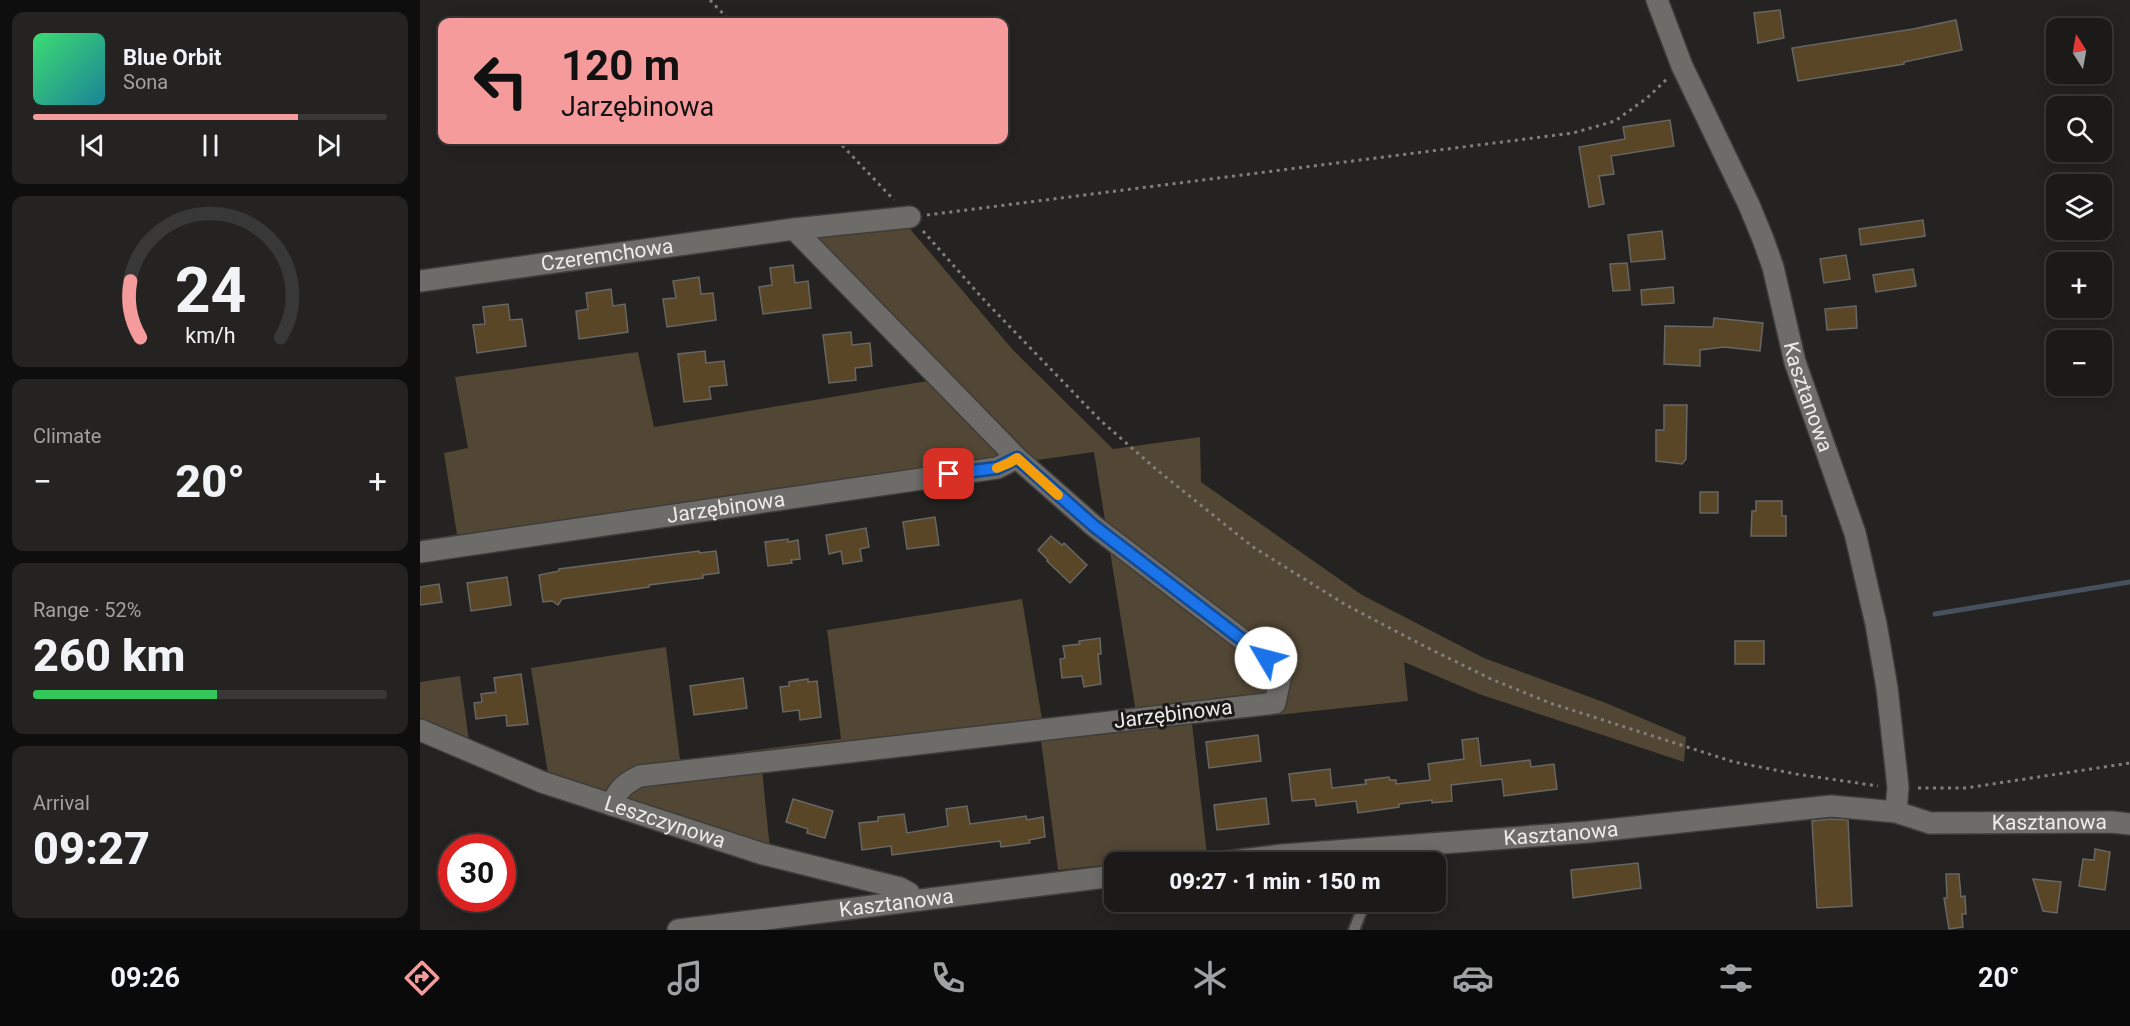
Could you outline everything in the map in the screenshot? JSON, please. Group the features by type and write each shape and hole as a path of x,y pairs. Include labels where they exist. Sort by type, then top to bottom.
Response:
{"street":[{"name":"Kasztanowa","path":"1657,0 1682,66 1763,239 1773,267 1795,362 1855,533 1876,624 1887,688 1898,788 1896,812"},
{"name":"Czeremchowa","path":"420,281 794,229 910,217"},
{"path":"794,229 1017,458"},
{"name":"Jarzębinowa","path":"420,552 997,468 1017,458 1094,526 1282,670 1275,703 640,776 627,782 616,794 612,805"},
{"name":"Leszczynowa","path":"420,730 542,782 763,854 900,888 909,893 910,901"},
{"name":"Kasztanowa","path":"1407,852 1831,806 1896,812 1930,822 2112,822 2130,824"},
{"name":"Kasztanowa","path":"678,930 1104,877"}],"lane":[{"path":"1354,930 1361,912"}],"path":[{"path":"710,0 727,18"},
{"path":"910,217 1573,133 1615,121 1647,98 1682,66"},
{"path":"841,144 985,301 1100,420 1148,463 1253,547 1346,605 1491,679 1550,703 1744,764 1839,781 1898,788 1966,788 2130,763"}],"shaded area":[{"path":"893,209 1013,350 1113,449 1200,437 1201,482 1362,595 1484,658 1606,703 1686,737 1684,762 1479,694 1404,662 1408,701 1192,724 1207,852 1104,852 1104,865 1058,870 1040,733 762,769 771,860 551,792 531,668 666,647 680,760 841,739 827,630 1022,599 1044,731 1137,719 1094,452 458,541 444,453 468,448 455,377 638,352 654,427 951,377 802,222"},
{"path":"460,676 471,755 420,734 420,682"}],"building":[{"path":"1780,10 1784,38 1758,43 1754,13"},
{"path":"1956,20 1962,50 1904,62 1904,64 1798,81 1792,48"},
{"path":"1670,120 1674,146 1611,156 1614,174 1599,176 1604,204 1589,207 1579,147 1625,139 1623,127"},
{"path":"1923,220 1925,236 1861,245 1859,229"},
{"path":"1662,231 1665,259 1631,262 1628,235"},
{"path":"1846,255 1850,279 1824,283 1820,259"},
{"path":"1627,263 1630,290 1613,291 1610,264"},
{"path":"793,265 795,283 808,281 811,308 763,314 759,287 772,285 770,268"},
{"path":"1913,269 1916,286 1876,292 1873,275"},
{"path":"699,277 701,294 713,293 716,320 667,327 663,299 676,298 673,281"},
{"path":"1673,287 1674,303 1642,305 1641,290"},
{"path":"611,289 613,306 625,304 628,332 579,339 576,311 588,309 586,293"},
{"path":"508,304 510,320 522,319 526,346 477,353 473,325 485,324 483,307"},
{"path":"1856,306 1857,328 1827,330 1825,309"},
{"path":"1714,318 1763,323 1760,351 1724,347 1700,350 1700,366 1664,364 1665,326 1713,327"},
{"path":"851,332 852,345 870,343 872,366 855,368 856,380 829,383 823,335"},
{"path":"705,351 706,363 724,361 727,385 709,387 711,399 684,402 678,354"},
{"path":"1664,405 1687,405 1686,459 1682,464 1656,461 1656,430 1664,430"},
{"path":"1700,492 1718,492 1718,513 1700,513"},
{"path":"1756,501 1782,501 1782,516 1786,516 1786,536 1751,536 1752,511 1756,511"},
{"path":"935,517 939,545 907,549 903,522"},
{"path":"866,528 869,547 860,549 862,561 843,564 841,551 829,554 826,535"},
{"path":"1051,536 1062,545 1064,543 1087,565 1070,583 1038,550"},
{"path":"788,539 788,542 798,540 800,559 791,560 792,563 768,566 765,542"},
{"path":"699,551 699,553 716,551 719,573 703,575 703,578 649,585 649,587 562,599 558,605 552,601 543,602 539,575 559,571 559,569"},
{"path":"507,577 511,605 471,611 467,583"},
{"path":"439,584 442,602 420,605 420,587"},
{"path":"1100,638 1101,654 1098,654 1101,684 1084,687 1082,676 1062,678 1060,659 1065,658 1063,646"},
{"path":"1735,641 1764,641 1764,664 1735,664"},
{"path":"521,674 528,724 507,726 506,715 476,719 474,703 482,702 481,694 496,692 494,678"},
{"path":"743,678 747,708 694,715 690,686"},
{"path":"808,679 808,682 817,681 821,717 800,720 799,710 783,712 780,687 789,686 789,682"},
{"path":"1258,735 1261,761 1209,768 1206,742"},
{"path":"1478,738 1481,766 1530,760 1531,767 1554,764 1557,789 1504,796 1502,779 1451,785 1452,801 1432,803 1432,800 1399,804 1399,807 1358,813 1356,801 1316,806 1315,799 1292,801 1289,774 1330,769 1332,788 1366,784 1365,780 1389,777 1390,780 1396,780 1396,784 1430,780 1428,764 1464,759 1462,740"},
{"path":"1266,798 1269,824 1217,830 1214,805"},
{"path":"793,799 833,811 825,838 807,833 808,829 786,822"},
{"path":"967,806 970,824 1026,816 1027,820 1043,817 1045,837 1029,840 1030,843 1001,847 1000,841 892,855 891,846 862,850 859,823 878,821 878,817 904,814 907,833 948,826 946,809"},
{"path":"1848,820 1852,906 1817,908 1812,821"},
{"path":"2095,849 2110,852 2105,890 2079,886 2083,859 2094,860"},
{"path":"1638,863 1641,888 1573,898 1571,870"},
{"path":"1946,874 1959,874 1961,897 1965,896 1966,914 1962,914 1963,927 1949,929 1944,898 1947,898"},
{"path":"2033,879 2061,882 2057,913 2043,911"}],"waterway":[{"path":"1935,614 2130,582"}],"slow traffic":[{"path":"997,468 1017,458 1058,495"}],"route":[{"path":"949,474 997,468 1017,458 1094,526 1266,658"}]}
